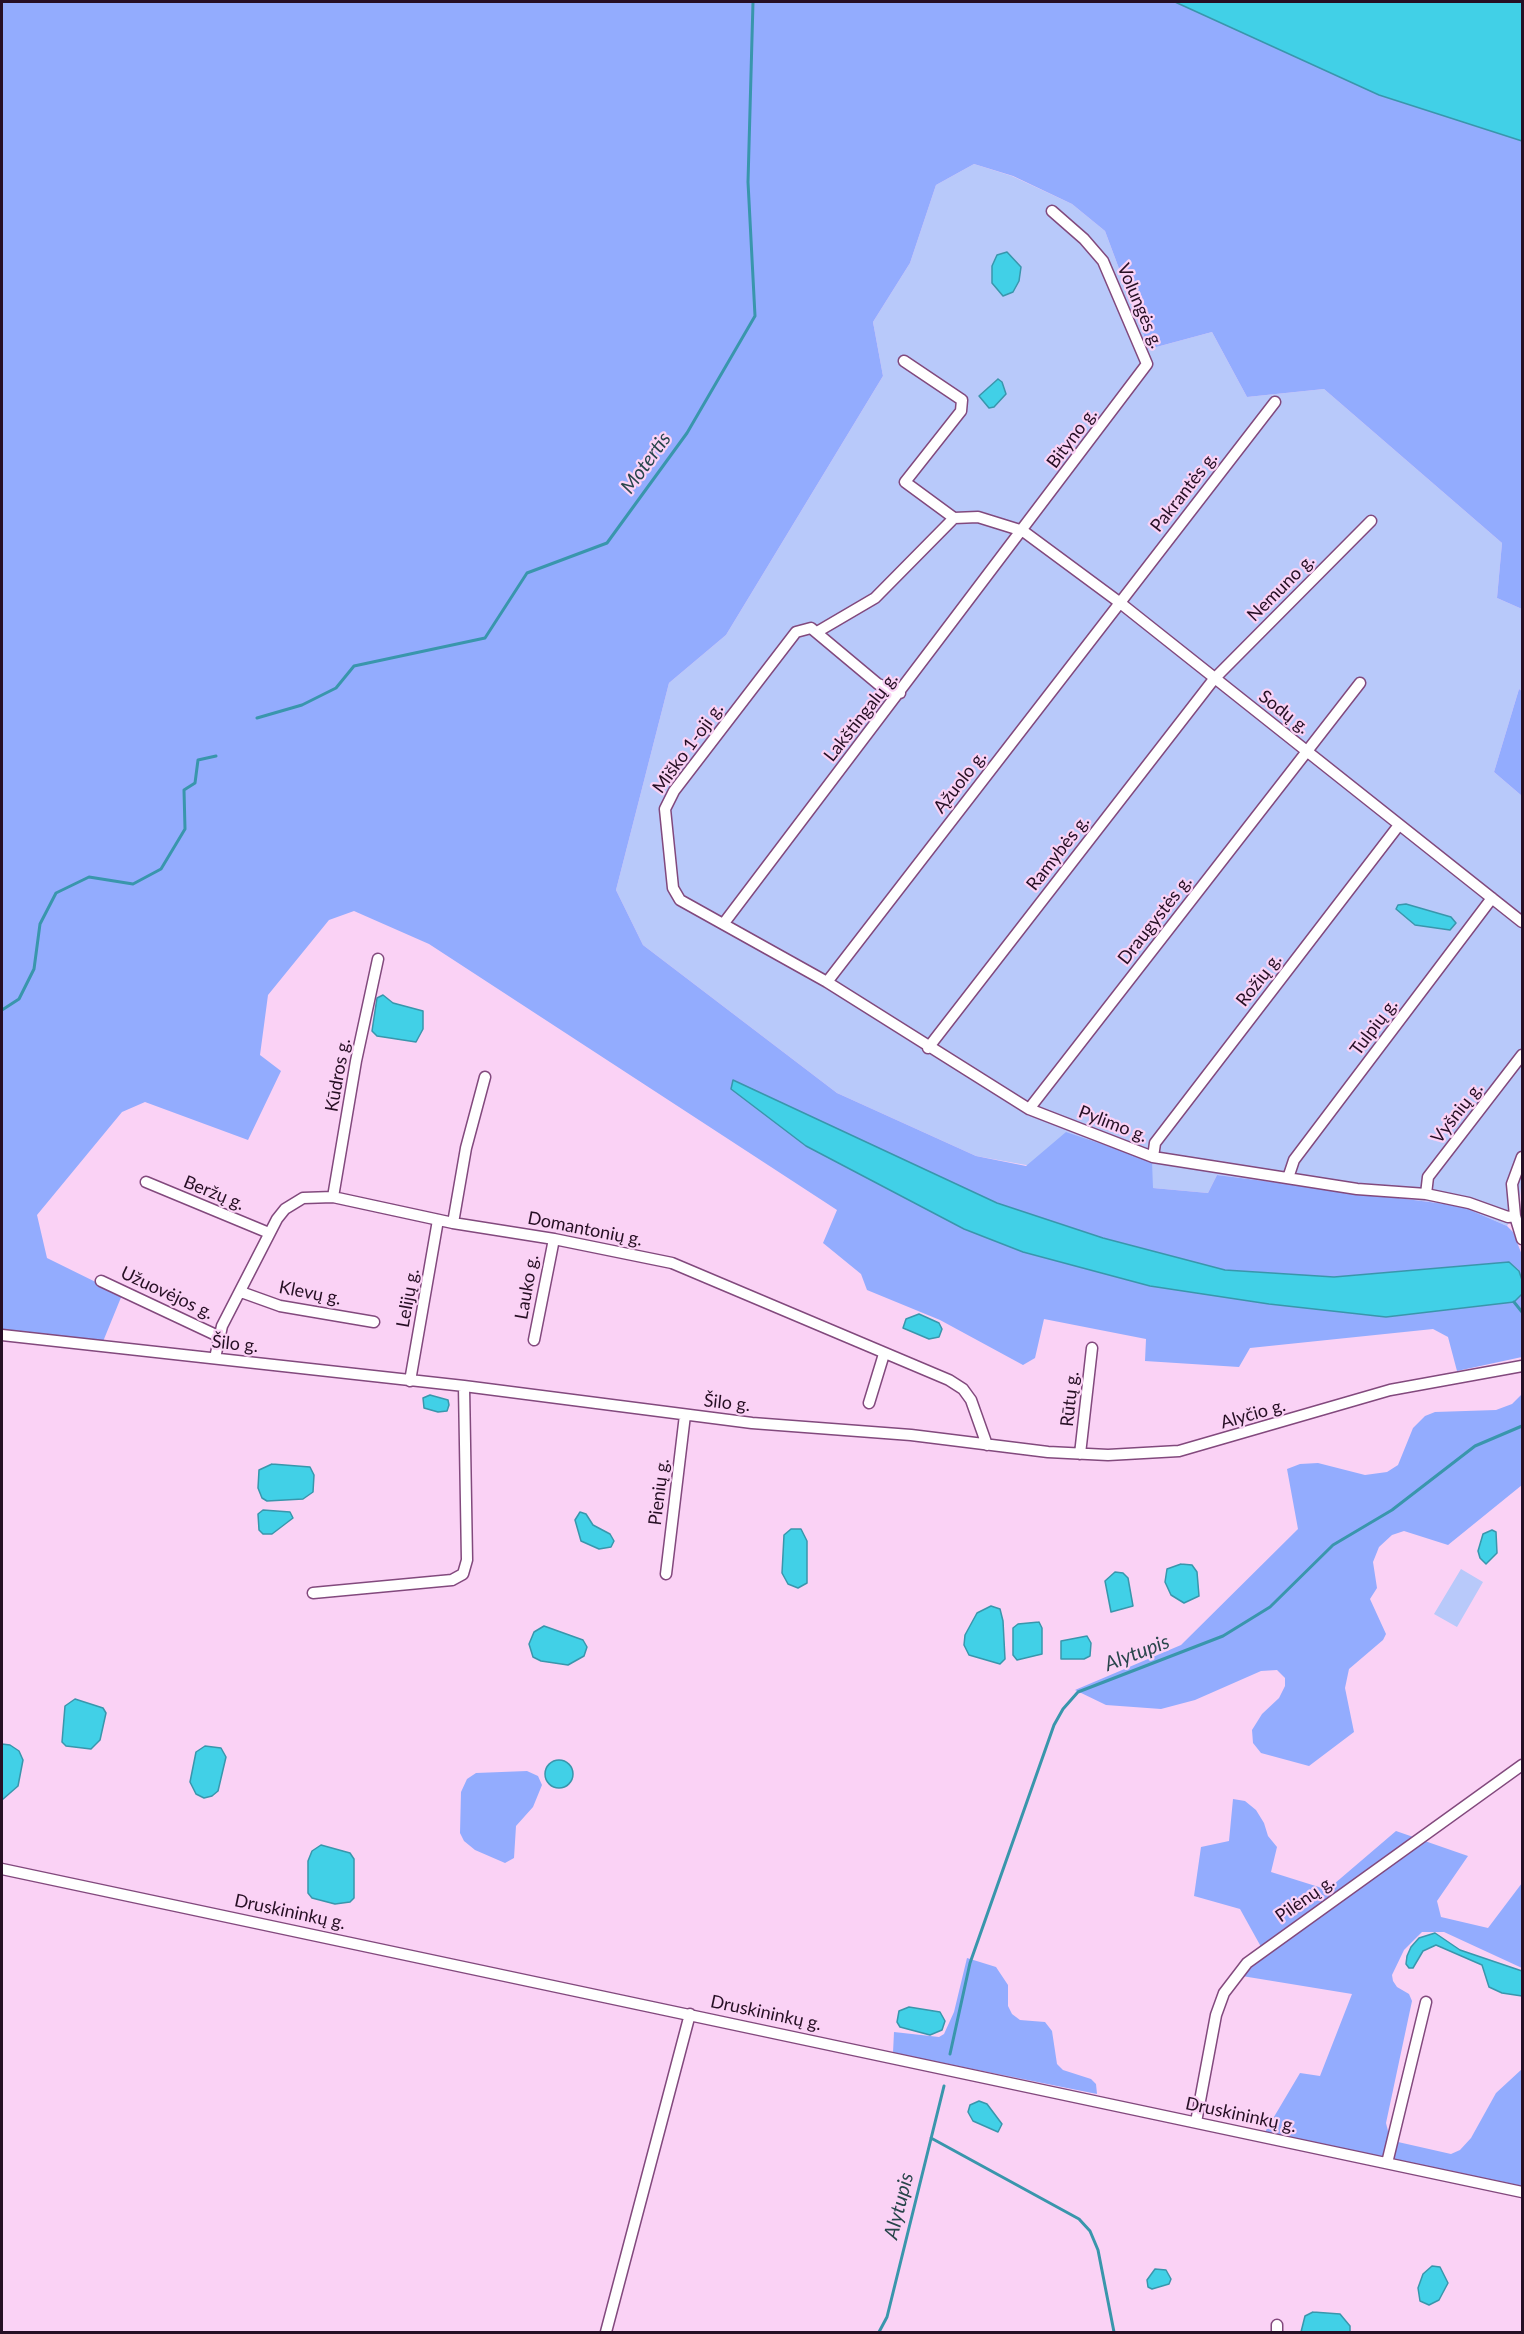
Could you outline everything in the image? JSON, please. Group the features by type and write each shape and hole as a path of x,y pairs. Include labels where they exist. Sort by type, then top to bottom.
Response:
{"street":[{"name":"Volungės g.","path":"1052,211 1084,239 1103,261 1147,364"},
{"path":"904,361 962,400 961,411 905,482 954,518"},
{"name":"Bityno g.","path":"1023,531 1147,364"},
{"name":"Pakrantės g.","path":"1119,602 1275,402"},
{"name":"Sodų g.","path":"954,518 978,517 1023,531 1119,602 1522,922"},
{"name":"Miško 1-oji g.","path":"724,923 680,900 673,888 664,809 674,791 796,632 812,630 875,598 954,518"},
{"name":"Nemuno g.","path":"1214,678 1371,521"},
{"name":"Lakštingalų g.","path":"724,923 1023,531"},
{"name":"Ąžuolo g.","path":"828,982 1119,602"},
{"path":"812,630 878,684 900,693"},
{"name":"Ramybės g.","path":"928,1048 1214,678"},
{"name":"Draugystės g.","path":"1029,1109 1360,683"},
{"name":"Rožių g.","path":"1153,1157 1155,1143 1399,825"},
{"name":"Tulpių g.","path":"1288,1178 1294,1160 1491,898"},
{"name":"Pylimo g.","path":"724,923 828,982 928,1048 1029,1109 1153,1157 1357,1189 1426,1194 1469,1203 1508,1217 1515,1216"},
{"name":"Kūdros g.","path":"333,1197 356,1061 378,959"},
{"name":"Vyšnių g.","path":"1426,1194 1428,1177 1522,1055"},
{"path":"453,1223 466,1148 485,1077"},
{"path":"1522,1157 1512,1184 1515,1216 1522,1239"},
{"name":"Beržų g.","path":"146,1182 269,1233"},
{"name":"Domantonių g.","path":"215,1358 218,1336 269,1233 285,1209 303,1198 333,1197 453,1223 554,1239 672,1263 950,1380 963,1389 971,1400 987,1445"},
{"name":"Lelijų g.","path":"410,1381 438,1220"},
{"name":"Lauko g.","path":"534,1341 554,1239"},
{"name":"Užuovėjos g.","path":"101,1281 218,1336"},
{"name":"Klevų g.","path":"241,1292 280,1306 374,1322"},
{"name":"Šilo g.","path":"2,1335 464,1386 685,1415 911,1435 987,1445"},
{"name":"Rūtų g.","path":"1080,1454 1092,1348"},
{"path":"869,1403 884,1354"},
{"name":"Alyčio g.","path":"987,1445 1108,1455 1179,1451 1390,1390 1522,1366"},
{"path":"313,1593 452,1580 463,1574 467,1560 464,1386"},
{"name":"Pienių g.","path":"666,1574 685,1415"},
{"name":"Pilėnų g.","path":"1196,2122 1216,2015 1224,1993 1247,1963 1522,1765"},
{"name":"Druskininkų g.","path":"2,1869 1522,2192"},
{"path":"1387,2163 1426,2002"},
{"path":"606,2332 690,2014"}],"shaded area":[{"path":"2,2 1175,2 1379,95 1522,141 1522,609 1497,598 1502,543 1324,389 1247,397 1212,332 1149,349 1105,231 1072,204 1013,176 974,164 936,185 910,263 873,322 883,376 726,635 669,683 616,890 643,945 837,1093 976,1156 1026,1166 1066,1132 1152,1161 1153,1188 1208,1193 1217,1175 1461,1206 1507,1226 1513,1232 1522,1255 1522,1280 1519,1270 1509,1262 1334,1277 1225,1270 1103,1238 997,1203 733,1081 806,1146 964,1229 1023,1252 1150,1286 1386,1317 1514,1302 1522,1294 1522,1357 1457,1371 1448,1337 1433,1329 1250,1348 1239,1367 1145,1361 1146,1339 1044,1319 1035,1358 1023,1365 940,1320 867,1290 861,1274 823,1243 837,1210 429,944 354,911 329,920 268,995 260,1055 281,1071 248,1140 145,1102 122,1112 37,1215 47,1258 122,1295 102,1344 2,1333"},
{"path":"1175,2 1522,2 1522,141 1379,95"},
{"path":"974,164 1012,176 1072,204 1105,231 1149,349 1212,332 1247,397 1324,389 1502,543 1497,598 1522,609 1522,691 1519,689 1494,772 1522,796 1522,1177 1519,1205 1507,1226 1461,1206 1217,1175 1208,1193 1153,1188 976,1156 837,1093 643,945 616,890 669,683 726,635 883,376 873,322 910,263 936,185"},
{"path":"1007,252 1021,267 1019,281 1013,292 1003,296 992,283 992,266 997,255"},
{"path":"998,379 1002,382 1006,394 994,407 989,408 979,396"},
{"path":"1519,689 1522,691 1522,796 1494,772"},
{"path":"1406,904 1451,917 1456,923 1450,930 1415,925 1396,909 1398,905"},
{"path":"383,995 393,1003 423,1011 423,1029 416,1042 377,1036 372,1031 377,998"},
{"path":"733,1080 997,1203 1103,1238 1225,1270 1334,1277 1509,1262 1519,1271 1522,1280 1522,1294 1514,1302 1386,1317 1269,1304 1150,1286 1023,1252 964,1229 806,1146 731,1089"},
{"path":"919,1314 939,1323 942,1329 939,1337 929,1339 903,1328 906,1319"},
{"path":"1522,1394 1522,1485 1448,1545 1404,1531 1392,1535 1379,1547 1373,1562 1377,1588 1370,1599 1386,1634 1383,1640 1349,1669 1345,1688 1354,1732 1309,1766 1261,1753 1253,1743 1252,1730 1262,1714 1279,1698 1285,1686 1285,1678 1277,1670 1261,1671 1195,1700 1161,1709 1106,1705 1075,1690 1181,1645 1298,1529 1287,1469 1300,1464 1318,1463 1365,1475 1387,1472 1398,1465 1413,1428 1425,1416 1435,1412 1496,1410 1512,1404"},
{"path":"430,1395 448,1400 447,1411 438,1412 424,1408 423,1398"},
{"path":"272,1464 310,1467 314,1475 313,1492 303,1499 267,1501 262,1498 258,1488 259,1470"},
{"path":"263,1510 290,1512 293,1518 272,1534 263,1534 259,1530 258,1514"},
{"path":"580,1512 586,1514 593,1525 610,1534 614,1541 611,1547 599,1549 581,1541 575,1520"},
{"path":"791,1529 801,1529 807,1541 807,1583 798,1588 788,1584 782,1573 784,1535"},
{"path":"1492,1530 1496,1532 1497,1553 1486,1564 1480,1558 1478,1551 1483,1534"},
{"path":"1181,1564 1192,1565 1197,1572 1199,1596 1184,1603 1171,1595 1165,1582 1167,1569"},
{"path":"1461,1569 1483,1582 1457,1627 1434,1614"},
{"path":"1115,1572 1123,1573 1128,1578 1133,1606 1111,1612 1105,1581"},
{"path":"991,1606 1000,1609 1003,1621 1005,1659 1000,1664 969,1655 964,1645 965,1635 977,1613"},
{"path":"1039,1622 1042,1628 1042,1654 1017,1660 1013,1655 1013,1628 1018,1624"},
{"path":"544,1626 583,1640 587,1647 584,1656 568,1665 541,1661 533,1657 529,1644 534,1632"},
{"path":"1087,1636 1091,1643 1090,1656 1084,1659 1061,1659 1061,1641"},
{"path":"75,1699 103,1708 106,1713 100,1740 91,1749 66,1746 62,1742 65,1706"},
{"path":"2,1744 10,1745 19,1751 23,1760 18,1786 2,1800"},
{"path":"205,1746 221,1748 226,1757 218,1791 204,1798 196,1794 190,1782 196,1752"},
{"path":"559,1760 569,1764 573,1774 569,1784 559,1788 549,1784 545,1774 549,1764"},
{"path":"527,1771 538,1776 542,1785 533,1807 516,1826 514,1858 505,1863 475,1850 464,1841 460,1833 461,1792 467,1779 476,1773"},
{"path":"1233,1799 1245,1801 1256,1810 1264,1823 1268,1836 1277,1847 1271,1872 1322,1888 1334,1884 1396,1831 1468,1856 1437,1901 1441,1917 1488,1928 1522,1883 1522,1968 1444,1932 1422,1932 1404,1950 1392,1975 1397,1987 1409,1994 1412,2001 1386,2123 1388,2131 1398,2142 1451,2154 1460,2150 1471,2138 1496,2093 1522,2069 1522,2186 1265,2132 1300,2073 1320,2076 1352,1994 1242,1976 1265,1954 1240,1909 1194,1896 1201,1847 1229,1841"},
{"path":"321,1845 350,1853 354,1859 354,1898 350,1902 335,1904 312,1898 308,1893 308,1861 312,1851"},
{"path":"1435,1933 1460,1950 1522,1971 1522,1996 1502,1993 1489,1987 1482,1965 1436,1945 1423,1951 1413,1968 1409,1968 1406,1964 1411,1947 1419,1938"},
{"path":"967,1958 996,1967 1008,1985 1008,2006 1012,2014 1020,2020 1045,2022 1052,2031 1057,2064 1063,2070 1091,2079 1096,2084 1097,2094 893,2053 894,2032 939,2037 944,2034 954,2012"},
{"path":"909,2007 940,2012 945,2021 942,2030 930,2035 900,2027 897,2022 899,2011"},
{"path":"979,2101 987,2104 1002,2124 998,2132 973,2121 968,2112 970,2105"},
{"path":"1432,2266 1440,2267 1448,2283 1439,2300 1429,2305 1420,2301 1418,2288 1423,2274"},
{"path":"1155,2269 1166,2270 1171,2279 1169,2284 1152,2289 1148,2287 1147,2280"},
{"path":"1313,2312 1340,2314 1350,2326 1350,2332 1301,2332 1305,2316"}],"waterway":[{"name":"Motertis","path":"257,718 302,705 336,688 354,666 485,638 527,573 607,543 687,433 755,316 748,182 753,2"},
{"name":"Motertis","path":"2,1010 19,999 34,969 40,924 56,893 89,877 133,884 161,869 185,829 184,790 195,783 198,760 216,756"},
{"path":"1514,1302 1522,1312"},
{"name":"Alytupis","path":"950,2054 970,1963 1054,1725 1063,1709 1078,1692 1223,1636 1270,1607 1333,1545 1392,1510 1475,1446 1522,1426"},
{"name":"Alytupis","path":"879,2332 887,2317 944,2086"},
{"path":"931,2138 1079,2219 1090,2231 1098,2250 1114,2332"}]}
